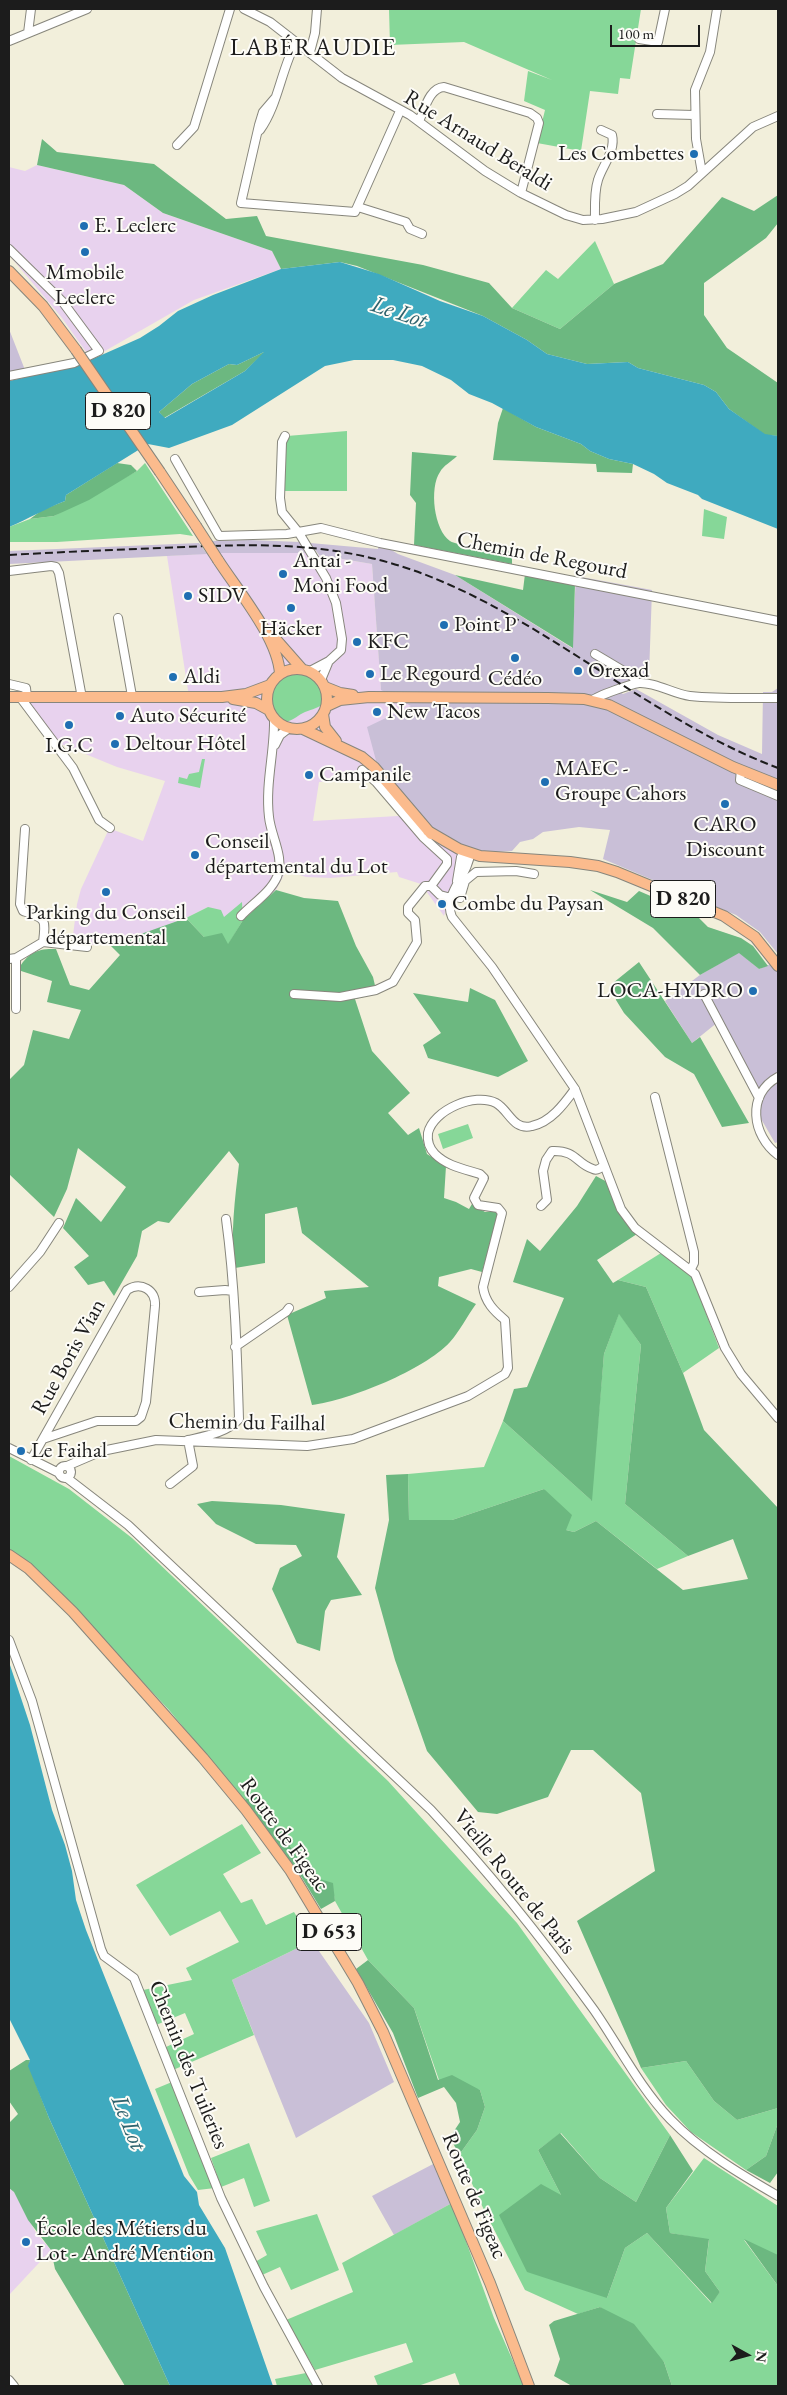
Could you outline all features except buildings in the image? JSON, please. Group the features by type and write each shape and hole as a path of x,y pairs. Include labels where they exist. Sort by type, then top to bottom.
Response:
{"main road":[{"name":"D 820","path":"9,271 43,306 76,350 160,472 274,645 280,662 280,674"},
{"name":"D 820","path":"250,608 306,670"},
{"path":"9,697 222,697 246,694 270,685 280,674 287,670 306,670 340,693 369,697"},
{"path":"323,683 325,710"},
{"path":"270,685 268,694 271,714"},
{"path":"222,697 256,703 289,728 303,729 318,721 325,710 340,700 369,697 593,700 609,704 741,770 778,785"},
{"name":"D 820","path":"325,710 328,733 342,747"},
{"name":"D 820","path":"303,729 342,747 374,767 440,844 467,857 496,865 547,861 598,866 724,916 755,937 778,966"},
{"name":"Route de Figeac","path":"9,1555 28,1568 73,1612 203,1758 246,1810 290,1870 358,1983 383,2032 490,2283 529,2386"}],"street":[{"path":"28,33 31,9"},
{"path":"9,41 87,9"},
{"path":"177,145 194,127 230,9"},
{"name":"Rue Arnaud Beraldi","path":"244,9 270,22 342,78 419,122 485,171 521,193 566,215 583,220 595,220 651,207 675,194 753,128 778,116"},
{"path":"310,52 315,34 317,9"},
{"path":"639,39 658,42 664,9"},
{"path":"702,173 694,115 696,84 710,52 717,9"},
{"path":"296,42 286,60 266,121 255,136 241,203 355,212 400,111"},
{"path":"419,122 432,92 444,87 530,113 537,118 539,123 521,193"},
{"path":"657,114 694,115"},
{"path":"595,220 598,179 610,153 613,138 601,130"},
{"path":"358,207 406,222 410,229 422,234"},
{"path":"9,249 62,301 99,351 74,363 9,376"},
{"path":"285,436 282,442 280,498 282,512 299,533 326,578 336,603 342,646 341,650 329,661 306,670"},
{"name":"Chemin de Regourd","path":"175,459 219,536 299,533 312,528 327,528 380,543 778,621"},
{"path":"9,571 52,566 59,573 82,698"},
{"path":"118,618 132,696"},
{"path":"595,654 632,676 637,683"},
{"path":"323,683 329,661"},
{"path":"593,700 601,694 618,691 637,683 646,683 689,696 778,698"},
{"path":"9,684 26,688 24,697 73,768 100,820 110,828"},
{"path":"609,704 618,691"},
{"path":"240,916 266,893 279,871 279,859 269,819 268,778 272,752 271,714"},
{"path":"272,752 280,735 289,728"},
{"path":"362,770 447,859 447,864 431,886"},
{"path":"741,770 740,780 778,796"},
{"path":"25,829 20,904 23,911 42,918 46,923 44,942"},
{"path":"467,857 450,909 452,917 492,967 575,1089 626,1218 635,1228 691,1269 695,1274 725,1348 741,1374 778,1418"},
{"path":"454,898 466,881 476,872 516,871 534,874"},
{"path":"294,994 340,997 376,990 393,982 416,942 415,920 408,914 408,907 425,886 431,886 440,895 454,898"},
{"path":"16,1009 12,958 44,942 87,947"},
{"path":"704,994 759,1098"},
{"path":"778,1077 767,1083 759,1098 756,1111 758,1130 766,1144 778,1155"},
{"name":"Chemin du Failhal","path":"66,1471 78,1461 102,1451 156,1440 188,1440 212,1444 307,1446 353,1439 468,1396 505,1374 508,1368 505,1320 495,1312 484,1297 483,1287 502,1213 498,1208 478,1205 474,1198 484,1178 480,1174 446,1163 429,1146 428,1132 433,1122 447,1110 471,1101 483,1100 496,1103 518,1125 530,1127 550,1117 575,1089"},
{"path":"655,1097 694,1252 691,1269"},
{"path":"541,1206 547,1200 544,1165 552,1151 571,1154 593,1170 604,1165"},
{"path":"170,1484 193,1466 188,1440 214,1434 232,1426 239,1419 239,1383 226,1219"},
{"path":"9,1287 40,1252 59,1223"},
{"name":"Rue Boris Vian","path":"31,1460 127,1290 132,1286 146,1289 156,1298 146,1402 141,1417 136,1421 97,1420 43,1439"},
{"path":"199,1292 233,1291"},
{"path":"236,1347 289,1308"},
{"path":"9,1448 45,1466 66,1471"},
{"name":"Vieille Route de Paris","path":"66,1471 86,1493 128,1525 207,1598 431,1810 458,1838 551,1954 594,2011 658,2106 671,2120 710,2154 778,2196"},
{"name":"Chemin des Tuileries","path":"9,1640 35,1710 104,1956 134,1978 221,2198 264,2287 318,2386"},
{"path":"9,2380 14,2386"}],"shaded area":[{"path":"37,165 124,185 163,213 272,251 281,269 194,300 91,359 62,318 9,255 9,167 25,171"},
{"path":"9,329 25,370 9,374"},
{"path":"211,541 300,542 306,553 218,553"},
{"path":"199,543 207,554 9,564 9,551"},
{"path":"310,543 378,549 378,545 385,546 398,554 455,575 572,648 576,576 652,590 649,675 613,687 623,694 636,689 718,735 762,754 763,692 772,692 778,688 778,954 760,932 736,915 603,859 610,830 579,827 543,832 533,839 520,842 512,851 462,854 426,831 378,768 367,727 411,706 381,690 372,564 319,555"},
{"path":"249,551 306,553 372,564 381,689 412,706 378,768 367,778 319,782 313,821 414,815 462,854 444,916 421,884 399,877 397,872 331,878 306,877 286,871 276,890 243,920 242,903 224,918 208,907 186,918 113,945 72,943 81,889 108,831 111,829 143,841 165,781 117,767 56,742 23,699 190,703 167,556"},
{"path":"739,952 759,969 778,961 778,1142 775,1143 760,1117 757,1091 718,1022 692,1043 665,1001 700,975"},
{"path":"312,1941 369,2023 394,2082 296,2138 232,1980"},
{"path":"435,2163 452,2203 394,2235 372,2196"},
{"name":"École des Métiers du Lot - André Mention","path":"9,2188 14,2192 36,2233 51,2250 10,2294"}],"green space":[{"path":"389,9 641,9 630,79 620,78 618,94 590,91 581,151 537,143 545,110 524,101 528,71 552,80 464,42 390,45"},
{"path":"42,139 57,152 154,164 226,219 257,216 266,236 423,265 489,283 512,308 560,329 614,284 663,264 722,197 754,211 778,195 778,223 766,238 704,283 704,315 727,348 778,383 778,436 765,435 729,409 716,392 704,385 638,368 628,362 587,364 547,354 527,340 483,316 357,266 340,262 281,269 272,251 163,213 124,185 37,165"},
{"path":"595,241 614,284 560,329 512,308 546,270 558,279"},
{"path":"266,351 245,371 164,418 159,412 192,384 229,364 237,365"},
{"path":"503,408 536,427 581,444 590,451 609,459 633,464 632,473 597,472 596,464 493,460 498,423"},
{"path":"347,431 347,491 283,491 284,441 287,436"},
{"path":"412,452 457,456 441,470 435,488 434,498 437,519 445,536 450,541 461,545 512,551 512,564 414,545 416,503 410,495"},
{"path":"117,463 131,465 137,471 89,500 54,516 30,519 42,510 65,501 66,495"},
{"path":"145,463 193,536 180,534 57,542 9,542 9,527 30,519 54,516 137,471"},
{"path":"704,509 727,517 724,539 702,536"},
{"path":"525,574 575,584 573,648 455,575 523,590"},
{"path":"301,671 312,675 322,686 325,703 286,722 278,715 274,707 272,699 273,690 283,677"},
{"path":"202,759 205,759 200,788 178,783 179,777 187,779 189,774 199,772"},
{"path":"276,890 304,898 338,901 356,946 373,977 377,994 355,999 372,1051 410,1093 388,1113 408,1135 419,1128 427,1154 446,1166 444,1198 469,1209 472,1204 485,1212 496,1211 498,1216 482,1272 471,1269 439,1277 438,1286 476,1304 450,1342 423,1363 386,1382 346,1397 312,1405 287,1315 326,1298 324,1291 369,1287 302,1233 297,1207 265,1214 265,1263 235,1268 233,1230 239,1164 229,1151 169,1223 158,1221 142,1231 137,1256 114,1296 104,1281 88,1285 74,1267 89,1256 63,1228 76,1198 101,1222 126,1187 78,1148 67,1189 54,1217 9,1174 9,1080 24,1065 33,1030 69,1039 81,1010 47,1002 52,981 18,970 25,959 44,949 56,949 70,985 89,990 120,955 110,945 186,918 204,937 222,933 228,944 243,920"},
{"path":"590,890 627,902 639,891 697,916 708,927 741,938 753,946 768,966 759,969 739,953 700,975 653,928"},
{"path":"242,902 243,920 228,945 204,937 186,918 208,907 221,910 224,917"},
{"path":"639,962 692,1043 700,1037 749,1123 722,1127 694,1074 665,1057 624,1013 616,1000 613,983"},
{"path":"470,988 495,1000 528,1061 498,1077 428,1058 423,1045 441,1033 413,993 468,1002"},
{"path":"468,1124 473,1138 443,1149 438,1134"},
{"path":"596,1176 609,1183 637,1234 597,1260 613,1283 618,1280 646,1287 683,1373 704,1430 778,1508 778,2108 737,2120 714,2101 686,2061 641,2068 577,1921 655,1871 641,1793 593,1750 571,1750 548,1797 497,1814 478,1812 427,1751 395,1660 375,1588 389,1520 386,1475 408,1474 409,1520 452,1520 544,1489 572,1515 566,1530 574,1532 596,1521 683,1590 748,1579 733,1539 688,1556 625,1504 641,1345 619,1314 604,1354 592,1501 503,1421 514,1389 527,1387 564,1298 513,1282 527,1239 540,1251 577,1206"},
{"path":"661,1253 692,1276 719,1348 683,1373 646,1287 618,1280"},
{"path":"619,1313 641,1345 625,1504 688,1556 657,1569 596,1521 574,1532 566,1530 544,1489 452,1520 409,1520 408,1474 484,1467 503,1421 591,1500 604,1354"},
{"path":"9,1456 69,1489 132,1538 388,1781 517,1923 670,2135 636,2202 600,2178 561,2133 538,2150 561,2195 607,2298 625,2248 647,2233 711,2303 720,2292 705,2271 709,2240 670,2233 666,2208 704,2158 778,2206 777,2256 744,2240 778,2286 778,2386 672,2386 664,2362 600,2307 578,2314 525,2290 484,2210 459,2155 477,2130 485,2107 480,2090 439,2080 414,2008 368,1960 335,1901 332,1884 310,1876 256,1795 244,1800 169,1710 36,1568 9,1549"},
{"path":"212,1501 281,1505 345,1514 337,1557 362,1595 331,1600 325,1611 320,1651 297,1643 272,1589 280,1568 302,1556 296,1545 256,1544 216,1524 197,1504"},
{"path":"256,1795 310,1876 333,1883 335,1901 321,1909 299,1873 244,1800"},
{"path":"242,1824 261,1853 223,1874 241,1903 252,1899 266,1925 294,1912 312,1941 232,1980 254,2035 173,2070 166,2047 194,2034 185,2013 156,2025 143,1990 192,1980 186,1968 239,1942 220,1911 170,1936 136,1885"},
{"path":"368,1960 414,2008 438,2080 452,2075 480,2090 485,2107 477,2130 459,2155 450,2137 460,2122 456,2103 444,2087 418,2098 393,2033 356,1969"},
{"path":"26,2060 30,2060 29,2066 49,2118 170,2386 125,2386 55,2269 51,2250 28,2220 14,2192 9,2188 9,2123 18,2114 9,2101 9,2071"},
{"path":"686,2061 714,2101 737,2120 778,2108 778,2123 766,2156 746,2170 691,2132 666,2105 641,2068"},
{"path":"172,2082 215,2188 198,2190 189,2175 155,2089"},
{"path":"778,2123 778,2172 770,2183 746,2170 766,2156"},
{"path":"560,2133 600,2178 636,2202 670,2135 693,2171 666,2208 670,2233 709,2239 705,2271 720,2292 712,2303 647,2233 625,2248 607,2298 527,2272 499,2215 541,2184 561,2195 538,2150"},
{"path":"249,2143 270,2201 254,2207 244,2178 221,2187 211,2158"},
{"path":"452,2203 494,2318 524,2386 460,2386 455,2373 418,2386 378,2386 374,2376 413,2362 406,2343 315,2370 286,2320 353,2292 342,2263"},
{"path":"317,2214 339,2270 291,2290 280,2267 262,2275 255,2262 267,2255 256,2231"},
{"path":"744,2239 778,2255 778,2286"},
{"path":"600,2307 634,2324 664,2362 672,2386 572,2386 554,2376 560,2359 549,2325 554,2321"},
{"path":"306,2373 314,2386 277,2386 275,2379"}],"water":[{"name":"Le Lot","path":"340,262 379,274 440,301 483,316 527,340 547,354 587,364 628,362 638,368 704,385 716,392 729,409 765,434 778,436 778,529 702,499 698,495 667,483 654,474 633,464 609,459 590,451 581,444 536,427 492,403 469,394 451,380 422,366 393,360 354,360 325,366 232,425 169,448 148,444 66,495 65,501 9,527 9,381 79,365 140,338 178,311 213,295 281,269","holes":["264,352 245,371 165,418 159,412 192,384 229,364 237,365"]},
{"name":"Le Lot","path":"9,1662 30,1725 52,1810 65,1845 72,1871 76,1900 86,1930 184,2176 197,2192 199,2205 225,2248 273,2386 170,2386 49,2118 28,2066 30,2060 9,2018"}],"railway":[{"path":"9,555 238,545 308,548 343,552 378,560 413,570 492,605 693,728 735,750 778,768"}],"place":[{"name":"Les Combettes","path":"694,154"},
{"name":"E. Leclerc","path":"84,226"},
{"name":"Mmobile Leclerc","path":"85,252"},
{"name":"Antai - Moni Food","path":"283,574"},
{"name":"SIDV","path":"188,596"},
{"name":"Häcker","path":"291,608"},
{"name":"Point P","path":"444,625"},
{"name":"KFC","path":"357,642"},
{"name":"Cédéo","path":"515,658"},
{"name":"Orexad","path":"578,671"},
{"name":"Le Regourd","path":"370,674"},
{"name":"Aldi","path":"173,677"},
{"name":"New Tacos","path":"377,712"},
{"name":"Auto Sécurité","path":"120,716"},
{"name":"I.G.C","path":"69,725"},
{"name":"Deltour Hôtel","path":"115,744"},
{"name":"Campanile","path":"309,775"},
{"name":"MAEC - Groupe Cahors","path":"545,782"},
{"name":"CARO Discount","path":"725,804"},
{"name":"Conseil départemental du Lot","path":"195,855"},
{"name":"Parking du Conseil départemental","path":"106,892"},
{"name":"Combe du Paysan","path":"442,904"},
{"name":"LOCA-HYDRO","path":"753,991"},
{"name":"Le Faihal","path":"21,1451"},
{"name":"École des Métiers du Lot - André Mention","path":"26,2242"}],"district":[{"name":"LABÉRAUDIE","path":"313,48"}]}
